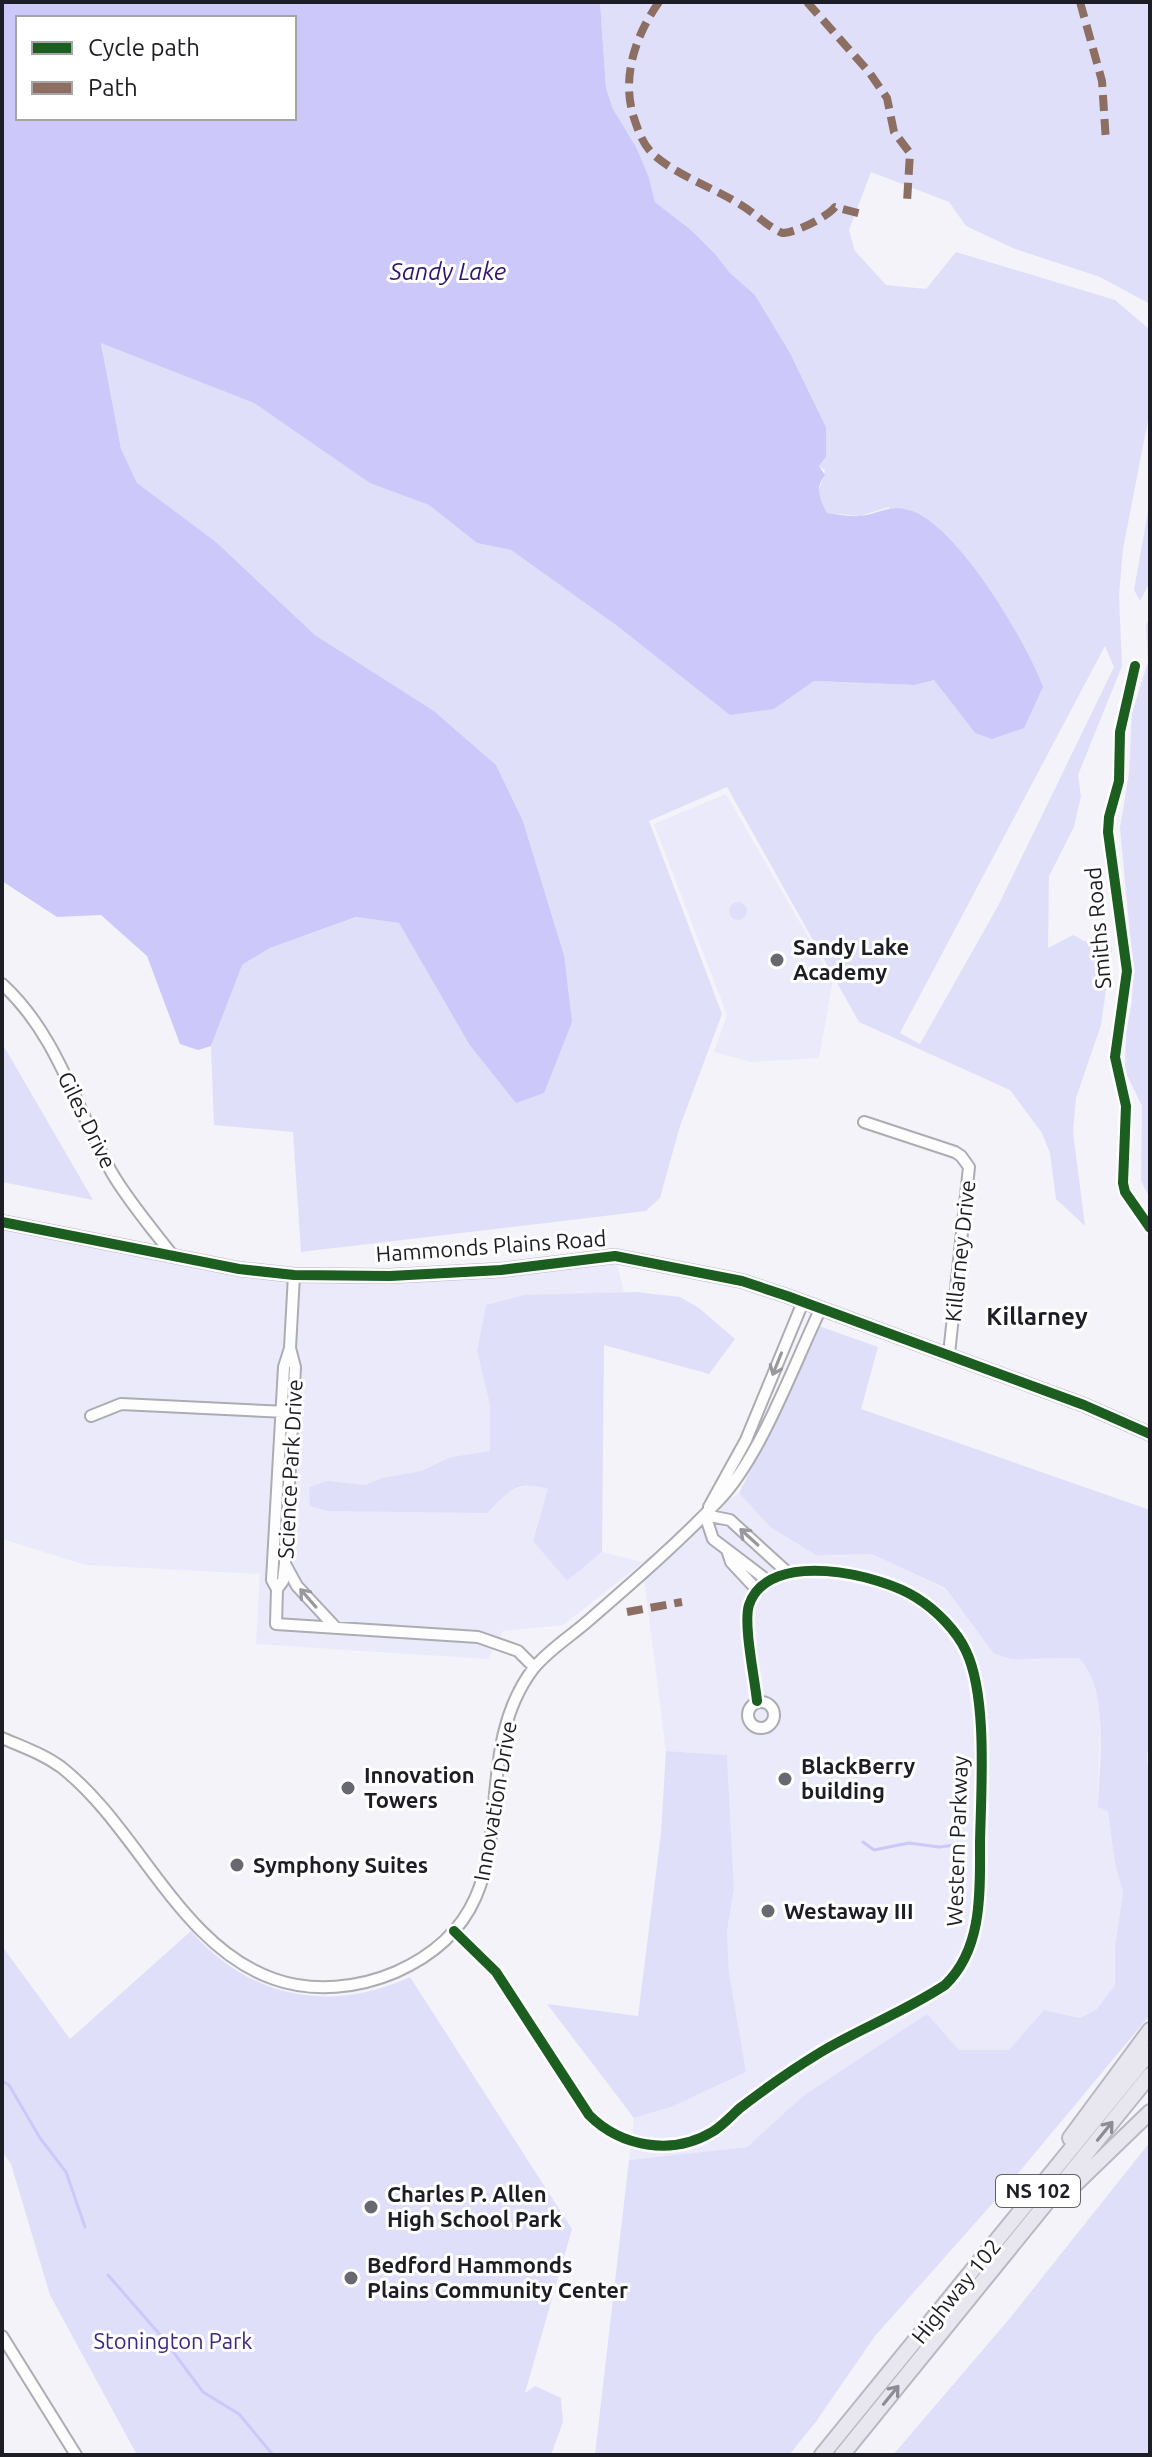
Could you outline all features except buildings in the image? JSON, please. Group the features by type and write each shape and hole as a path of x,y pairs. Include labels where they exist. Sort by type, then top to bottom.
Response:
{"highway":[{"path":"925,2329 1150,2030"},
{"name":"Highway 102","path":"822,2455 1150,2052"},
{"name":"Highway 102","path":"842,2455 1150,2075"},
{"path":"1021,2236 1150,2112"}],"main road":[{"name":"Hammonds Plains Road","path":"2,1222 174,1257 294,1275 390,1276 485,1271 615,1256 742,1281 949,1354 1084,1405 1150,1434"}],"street":[{"name":"Smiths Road","path":"1135,666 1120,732 1119,781 1108,832 1127,971 1115,1057 1126,1106 1123,1183 1125,1192 1150,1228"},
{"name":"Giles Drive","path":"2,984 45,1033 115,1178 174,1257"},
{"name":"Killarney Drive","path":"864,1122 955,1152 969,1167 949,1354"},
{"name":"Science Park Drive","path":"277,1589 283,1581 285,1563 287,1412 284,1367 290,1348 294,1275"},
{"name":"Innovation Drive","path":"705,1515 746,1440 803,1302"},
{"name":"Innovation Drive","path":"2,1738 41,1754 80,1784 201,1932 249,1968 276,1980 307,1986 340,1987 376,1981 404,1968 454,1931 475,1903 492,1847 495,1800 507,1724 534,1667 671,1548 734,1483 821,1308"},
{"path":"91,1416 121,1404 287,1412"},
{"name":"Science Park Drive","path":"287,1412 272,1580 277,1589 276,1624 336,1628"},
{"path":"767,1580 713,1539 705,1515 730,1520 787,1572"},
{"path":"728,1553 731,1562 758,1591"},
{"path":"285,1563 297,1586 336,1628 478,1637 518,1651 534,1667"},
{"name":"Western Parkway","path":"454,1931 496,1972 589,2115 603,2130 632,2142 664,2146 688,2142 712,2132 777,2080 932,1994 952,1978 973,1940 978,1909 979,1707 976,1677 965,1648 945,1622 918,1598 887,1583 855,1575 787,1572 767,1580 749,1606 757,1701"},
{"path":"2,2336 76,2455"}],"shaded area":[{"path":"726,794 833,980 819,1058 751,1062 714,1052 727,1015 654,824"},
{"path":"2,1222 239,1269 390,1276 615,1256 624,1293 486,1305 477,1351 490,1405 490,1451 451,1457 421,1471 382,1478 365,1485 328,1481 327,1511 388,1511 534,1485 549,1489 533,1541 567,1581 602,1552 642,1562 739,1493 770,1527 816,1555 872,1553 945,1589 994,1654 1011,1659 1079,1658 1090,1669 1100,1710 1098,1807 1108,1810 1115,1864 1124,1892 1115,1947 1115,1985 1109,1995 1097,2009 1080,2018 1044,2010 1010,2050 959,2050 803,2096 747,2147 629,2160 634,2118 671,2107 729,1973 727,1931 734,1889 727,1755 666,1751 642,1563 563,1625 503,1631 488,1659 256,1644 260,1574 86,1565 2,1539"}],"green space":[{"path":"600,2 1150,2 1150,304 1100,277 1015,249 966,226 949,202 871,172 849,230 855,251 886,285 926,289 956,252 1115,300 1148,328 1150,335 1150,410 1123,549 1119,595 1122,666 1078,775 1081,796 1074,827 1049,876 1048,948 1073,935 1084,941 1112,947 1101,1025 1076,1098 1073,1132 1085,1226 1056,1199 1050,1153 1042,1133 1010,1090 859,1022 727,787 649,821 722,1014 680,1126 660,1198 646,1211 301,1252 293,1132 214,1125 211,1046 241,966 270,948 357,917 399,923 469,1044 564,955 523,821 496,765 434,711 315,635 216,542 136,483 121,449 101,342 254,403 370,482 429,505 477,543 511,550 620,628 774,709 814,681 915,685 934,680 975,733 889,507 860,516 827,513 818,493 825,470 819,466 825,459 826,427 790,353 755,295 691,230 655,202 649,178 613,109 606,88","holes":["1105,646 1114,667 998,906 920,1044 900,1033"]},
{"path":"1150,500 1150,582 1140,601 1134,590"},
{"path":"1150,617 1150,1198 1141,1181 1142,1106 1125,1071 1133,966 1120,828 1129,773 1132,713 1148,662 1146,625"},
{"path":"738,902 747,911 738,920 729,911"},
{"path":"2,1043 93,1200 2,1182"},
{"path":"637,1292 680,1297 699,1308 735,1339 709,1374 604,1345 602,1552 567,1581 533,1541 548,1489 528,1486 513,1489 487,1513 327,1511 310,1506 309,1487 328,1481 365,1485 382,1478 421,1471 451,1457 490,1451 490,1405 477,1351 486,1305 524,1295"},
{"path":"816,1325 878,1347 861,1409 1150,1510 1150,1738 1147,1755 1150,1796 1150,2015 1000,2195 875,2336 789,2455 595,2455 629,2160 747,2147 803,2096 927,2014 959,2050 1009,2050 1044,2010 1080,2018 1097,2009 1115,1985 1115,1947 1123,1892 1115,1864 1108,1811 1098,1807 1101,1750 1099,1708 1089,1672 1079,1658 1011,1659 994,1654 945,1588 872,1554 816,1555 770,1527 739,1493 777,1420"},
{"path":"666,1751 727,1755 734,1889 727,1931 729,1973 746,2072 671,2107 634,2118 547,2004 638,2016 661,1833"},
{"name":"Charles P. Allen High School Park","path":"191,1931 238,1972 292,1993 350,1995 410,1977 572,2229 525,2393 535,2386 561,2398 563,2422 551,2455 137,2455 50,2295 11,2164 2,2151 2,1946 70,2039"},
{"path":"1150,2142 1150,2455 893,2455 1010,2318"}],"water":[{"name":"Sandy Lake","path":"2,2 600,2 606,88 613,109 637,149 655,202 691,230 755,295 790,353 826,427 826,457 819,466 825,475 819,489 827,513 858,516 904,509 930,522 950,539 989,588 1022,642 1043,687 1024,728 992,739 975,733 934,680 915,685 814,681 774,709 730,715 620,628 511,550 477,543 429,505 370,483 254,403 101,343 121,449 137,483 216,542 315,635 434,711 496,765 523,821 564,955 572,1022 544,1093 516,1103 469,1044 399,923 356,917 270,948 242,965 211,1046 198,1050 180,1044 147,956 101,915 57,917 2,881"}],"waterway":[{"path":"863,1842 874,1850 909,1843 939,1847 956,1845"},
{"path":"2,2081 9,2085 40,2138 66,2172 85,2227"},
{"path":"108,2275 162,2337 203,2392 239,2414 273,2455"}],"marked path":[{"path":"659,2 637,43 629,88 636,123 651,152 664,163 742,206 782,233 810,224 835,207 862,214"},
{"path":"807,2 869,72 887,98 894,132 910,153 907,202"},
{"path":"1080,2 1102,81 1106,142"},
{"path":"627,1612 682,1602"}],"cycle path":[{"path":"1135,666 1120,732 1119,781 1108,832 1127,971 1115,1057 1126,1106 1123,1183 1125,1192 1150,1228"},
{"path":"2,1222 239,1269 294,1275 390,1276 501,1270 615,1256 742,1281 1084,1405 1150,1434"},
{"path":"454,1931 496,1972 589,2115 616,2135 631,2141 664,2146 680,2144 712,2132 740,2108 811,2058 945,1985 957,1971 973,1937 980,1880 982,1771 978,1693 973,1670 957,1636 917,1598 878,1581 826,1571 801,1571 778,1576 760,1587 749,1605 748,1638 757,1701"}],"place":[{"name":"Sandy Lake Academy","path":"777,960"},
{"name":"BlackBerry building","path":"785,1779"},
{"name":"Innovation Towers","path":"348,1788"},
{"name":"Symphony Suites","path":"237,1865"},
{"name":"Westaway III","path":"768,1911"},
{"name":"Charles P. Allen High School Park","path":"371,2207"},
{"name":"Bedford Hammonds Plains Community Center","path":"351,2278"}],"district":[{"name":"Killarney","path":"1037,1317"}],"park label":[{"name":"Stonington Park","path":"173,2341"}]}
